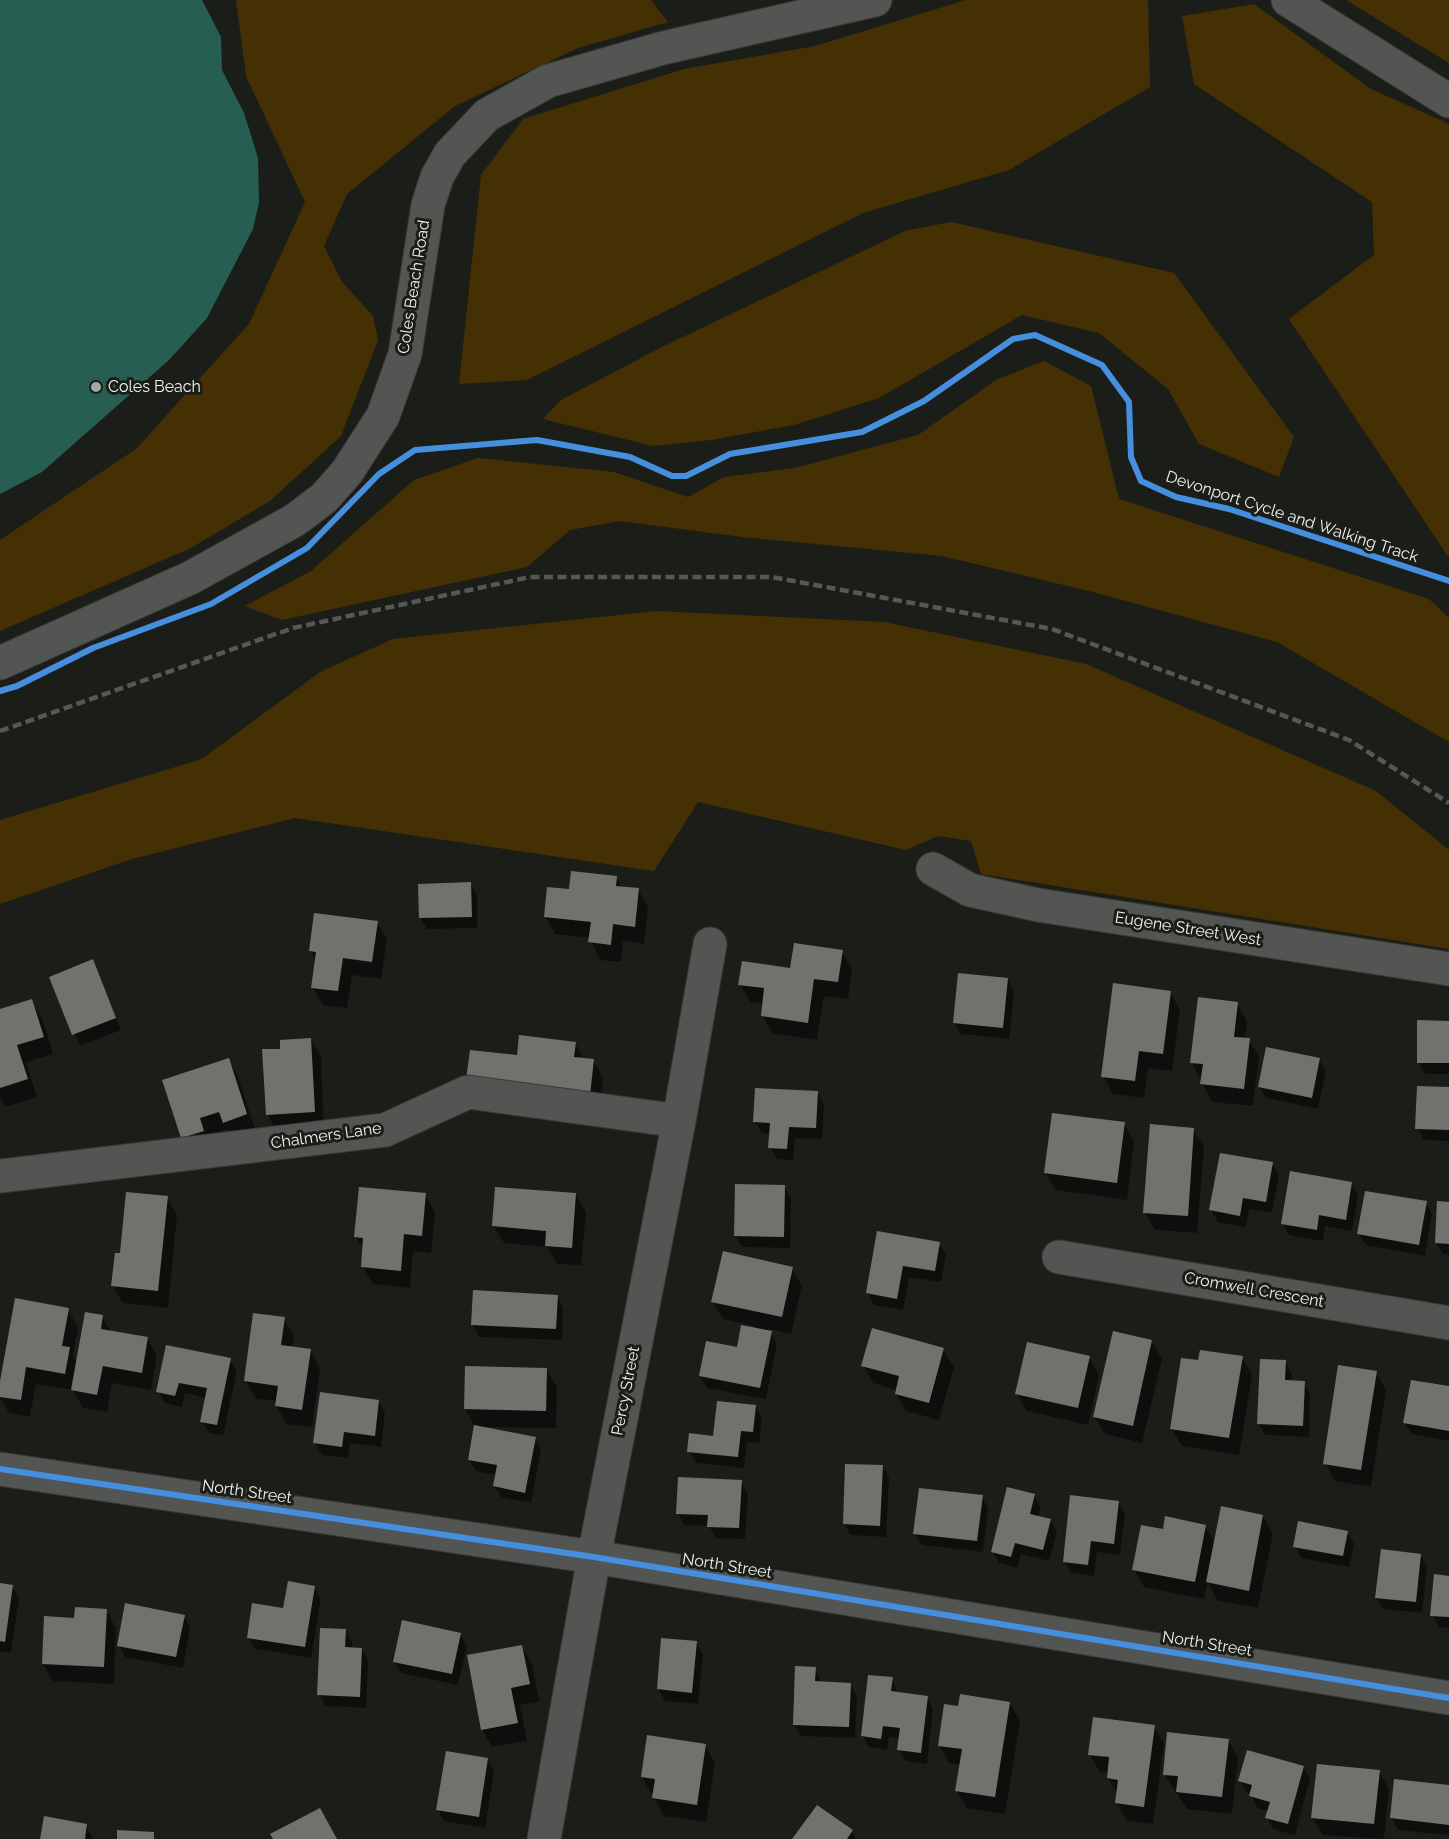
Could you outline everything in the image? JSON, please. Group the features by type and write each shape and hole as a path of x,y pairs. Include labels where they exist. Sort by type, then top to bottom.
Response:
{"street":[{"name":"Coles Beach Road","path":"0,663 190,578 295,520 324,498 347,472 383,416 405,354 428,205 437,177 450,154 487,115 548,81 663,48 875,0"},
{"path":"1288,0 1449,100"},
{"name":"Eugene Street West","path":"933,869 970,890 1038,905 1449,969"},
{"name":"Percy Street","path":"544,1839 594,1557 679,1121 710,944"},
{"name":"Chalmers Lane","path":"0,1176 385,1130 468,1092 679,1121"},
{"name":"Cromwell Crescent","path":"1059,1257 1449,1323"},
{"name":"North Street","path":"0,1469 594,1557 1449,1698"}],"shaded area":[{"path":"0,0 202,0 221,37 222,70 244,113 258,158 259,202 253,229 207,318 169,360 42,472 0,494"},
{"path":"236,0 651,0 668,22 578,48 455,106 347,194 324,246 342,282 373,316 378,340 341,436 270,501 191,548 0,631 0,540 136,449 249,324 305,202 246,76"},
{"path":"966,0 1148,0 1150,87 1009,170 863,213 527,380 459,384 481,175 523,119 684,69 815,46"},
{"path":"1346,0 1449,0 1449,63"},
{"path":"1254,4 1371,89 1449,124 1449,558 1289,319 1374,255 1372,202 1194,84 1182,16"},
{"path":"951,222 1174,273 1294,437 1279,477 1199,444 1168,389 1099,333 1022,315 879,398 794,425 711,440 653,446 543,419 561,400 662,347 905,231"},
{"path":"1044,361 1091,386 1119,499 1429,599 1449,618 1449,742 1277,642 1089,591 942,556 742,537 620,521 570,530 527,567 282,620 245,606 311,571 414,480 478,458 614,472 688,497 724,477 795,468 918,435 996,380"},
{"path":"657,611 884,622 1086,664 1376,791 1449,850 1449,949 981,874 971,841 938,836 906,850 698,802 654,871 295,818 132,859 0,904 0,820 202,759 320,672 393,639"}],"building":[{"path":"571,871 617,876 616,886 639,888 635,927 613,924 611,945 588,942 591,922 544,917 547,887 569,889"},
{"path":"471,882 472,917 419,918 418,884"},
{"path":"314,913 378,921 372,962 343,958 338,991 311,988 316,952 309,951"},
{"path":"794,943 843,950 838,982 814,979 808,1023 761,1016 764,988 738,985 742,961 790,968"},
{"path":"93,959 116,1018 72,1035 49,977"},
{"path":"958,973 1008,978 1003,1028 953,1023"},
{"path":"1113,983 1171,991 1163,1054 1139,1051 1135,1081 1101,1077"},
{"path":"1198,997 1238,1002 1234,1037 1250,1038 1244,1089 1200,1084 1203,1064 1190,1063"},
{"path":"32,999 44,1037 17,1045 28,1079 0,1088 0,1009"},
{"path":"1417,1020 1449,1021 1449,1063 1417,1063"},
{"path":"519,1035 576,1042 574,1057 594,1059 590,1095 466,1080 470,1050 517,1055"},
{"path":"311,1038 315,1112 266,1115 262,1049 280,1049 280,1040"},
{"path":"1266,1047 1320,1058 1312,1098 1258,1087"},
{"path":"229,1058 247,1114 223,1123 219,1112 200,1118 204,1131 181,1138 162,1080"},
{"path":"1417,1086 1449,1087 1449,1130 1415,1129"},
{"path":"755,1088 818,1091 816,1128 789,1127 787,1149 768,1148 770,1123 753,1122"},
{"path":"1052,1113 1125,1122 1117,1183 1044,1173"},
{"path":"1150,1124 1194,1128 1188,1216 1143,1213"},
{"path":"1220,1153 1273,1162 1266,1202 1243,1198 1240,1216 1209,1210"},
{"path":"1290,1171 1352,1182 1346,1220 1319,1215 1317,1230 1281,1224"},
{"path":"735,1184 785,1185 784,1237 734,1236"},
{"path":"359,1187 426,1193 422,1236 404,1234 401,1271 361,1267 363,1238 354,1237"},
{"path":"495,1187 576,1193 572,1248 545,1246 546,1231 492,1226"},
{"path":"1365,1191 1427,1201 1419,1245 1357,1234"},
{"path":"126,1192 168,1196 158,1291 111,1286 115,1253 120,1253"},
{"path":"1437,1201 1449,1202 1449,1244 1435,1243"},
{"path":"877,1231 940,1242 935,1271 903,1266 897,1299 866,1293"},
{"path":"723,1251 793,1267 782,1317 711,1302"},
{"path":"473,1290 558,1295 556,1329 471,1325"},
{"path":"15,1298 69,1308 62,1346 70,1347 65,1374 26,1367 21,1400 0,1397 0,1381"},
{"path":"85,1312 103,1315 101,1329 148,1337 142,1373 103,1366 97,1395 71,1390"},
{"path":"253,1313 285,1317 281,1345 311,1349 302,1410 275,1406 278,1386 244,1381"},
{"path":"741,1325 772,1331 760,1388 699,1376 706,1341 737,1347"},
{"path":"872,1328 944,1348 929,1403 895,1394 899,1376 861,1366"},
{"path":"1113,1331 1152,1340 1133,1426 1093,1417"},
{"path":"1027,1342 1090,1356 1078,1408 1015,1394"},
{"path":"166,1345 231,1358 217,1425 200,1422 207,1388 179,1383 175,1396 156,1392"},
{"path":"1200,1350 1243,1356 1229,1438 1170,1429 1181,1358 1198,1360"},
{"path":"1260,1359 1286,1360 1285,1380 1305,1381 1303,1426 1257,1424"},
{"path":"1338,1365 1377,1371 1361,1470 1323,1464"},
{"path":"465,1366 547,1368 546,1411 464,1409"},
{"path":"1411,1380 1449,1386 1449,1431 1403,1423"},
{"path":"320,1392 379,1400 375,1436 344,1432 342,1447 313,1443"},
{"path":"717,1401 756,1405 753,1432 741,1431 738,1457 687,1452 689,1433 713,1436"},
{"path":"474,1425 536,1437 525,1493 493,1486 497,1465 468,1460"},
{"path":"845,1464 883,1465 880,1526 843,1524"},
{"path":"678,1477 742,1480 739,1528 707,1527 708,1515 676,1514"},
{"path":"1007,1487 1035,1494 1030,1514 1051,1519 1043,1550 1015,1543 1011,1557 991,1552"},
{"path":"919,1488 983,1495 977,1541 913,1534"},
{"path":"1070,1495 1119,1501 1114,1544 1091,1541 1088,1565 1063,1562"},
{"path":"1221,1506 1263,1515 1249,1591 1206,1582"},
{"path":"1165,1516 1206,1525 1195,1582 1132,1570 1141,1525 1163,1529"},
{"path":"1298,1521 1348,1531 1343,1556 1293,1547"},
{"path":"1381,1549 1421,1554 1416,1602 1375,1598"},
{"path":"1434,1574 1449,1576 1449,1617 1430,1616"},
{"path":"288,1581 315,1586 305,1647 247,1638 252,1603 283,1608"},
{"path":"0,1583 13,1585 5,1642 0,1641"},
{"path":"125,1603 185,1615 176,1657 117,1646"},
{"path":"75,1607 107,1609 104,1667 42,1664 44,1616 74,1618"},
{"path":"402,1620 461,1633 452,1674 393,1662"},
{"path":"320,1628 346,1629 345,1647 362,1648 360,1697 317,1695"},
{"path":"661,1638 697,1641 692,1693 657,1689"},
{"path":"522,1645 530,1684 511,1688 518,1723 481,1730 467,1655"},
{"path":"795,1666 816,1667 815,1681 851,1683 849,1727 793,1725"},
{"path":"868,1675 893,1677 891,1691 928,1696 921,1753 897,1750 900,1728 883,1726 881,1739 861,1736"},
{"path":"960,1694 1010,1702 995,1797 955,1791 962,1749 938,1746 944,1704 958,1706"},
{"path":"1093,1717 1155,1725 1144,1807 1115,1803 1118,1780 1107,1778 1109,1757 1088,1755"},
{"path":"1167,1732 1229,1739 1222,1797 1176,1792 1178,1776 1163,1775"},
{"path":"647,1735 706,1744 697,1805 652,1798 655,1779 641,1777"},
{"path":"1247,1750 1304,1766 1288,1824 1265,1818 1270,1802 1249,1796 1252,1785 1238,1781"},
{"path":"446,1751 488,1758 479,1817 436,1810"},
{"path":"1317,1764 1380,1770 1374,1824 1311,1818"},
{"path":"1394,1779 1449,1785 1449,1825 1390,1818"},
{"path":"817,1805 853,1830 847,1839 792,1839"},
{"path":"320,1808 337,1839 273,1839 270,1834"},
{"path":"44,1816 87,1824 85,1839 40,1839"},
{"path":"117,1830 154,1832 154,1839 117,1839"}],"railway":[{"path":"0,731 293,628 530,577 772,577 1052,629 1349,740 1449,803"}],"cycle path":[{"name":"Devonport Cycle and Walking Track","path":"0,691 17,686 93,648 211,604 307,548 379,474 415,450 537,440 630,457 672,476 686,476 730,454 862,432 924,401 1013,339 1035,335 1102,365 1129,402 1131,457 1141,481 1176,497 1229,509 1449,581"},
{"path":"0,1469 594,1557 1449,1698"}],"place":[{"name":"Coles Beach","path":"96,387"}]}
